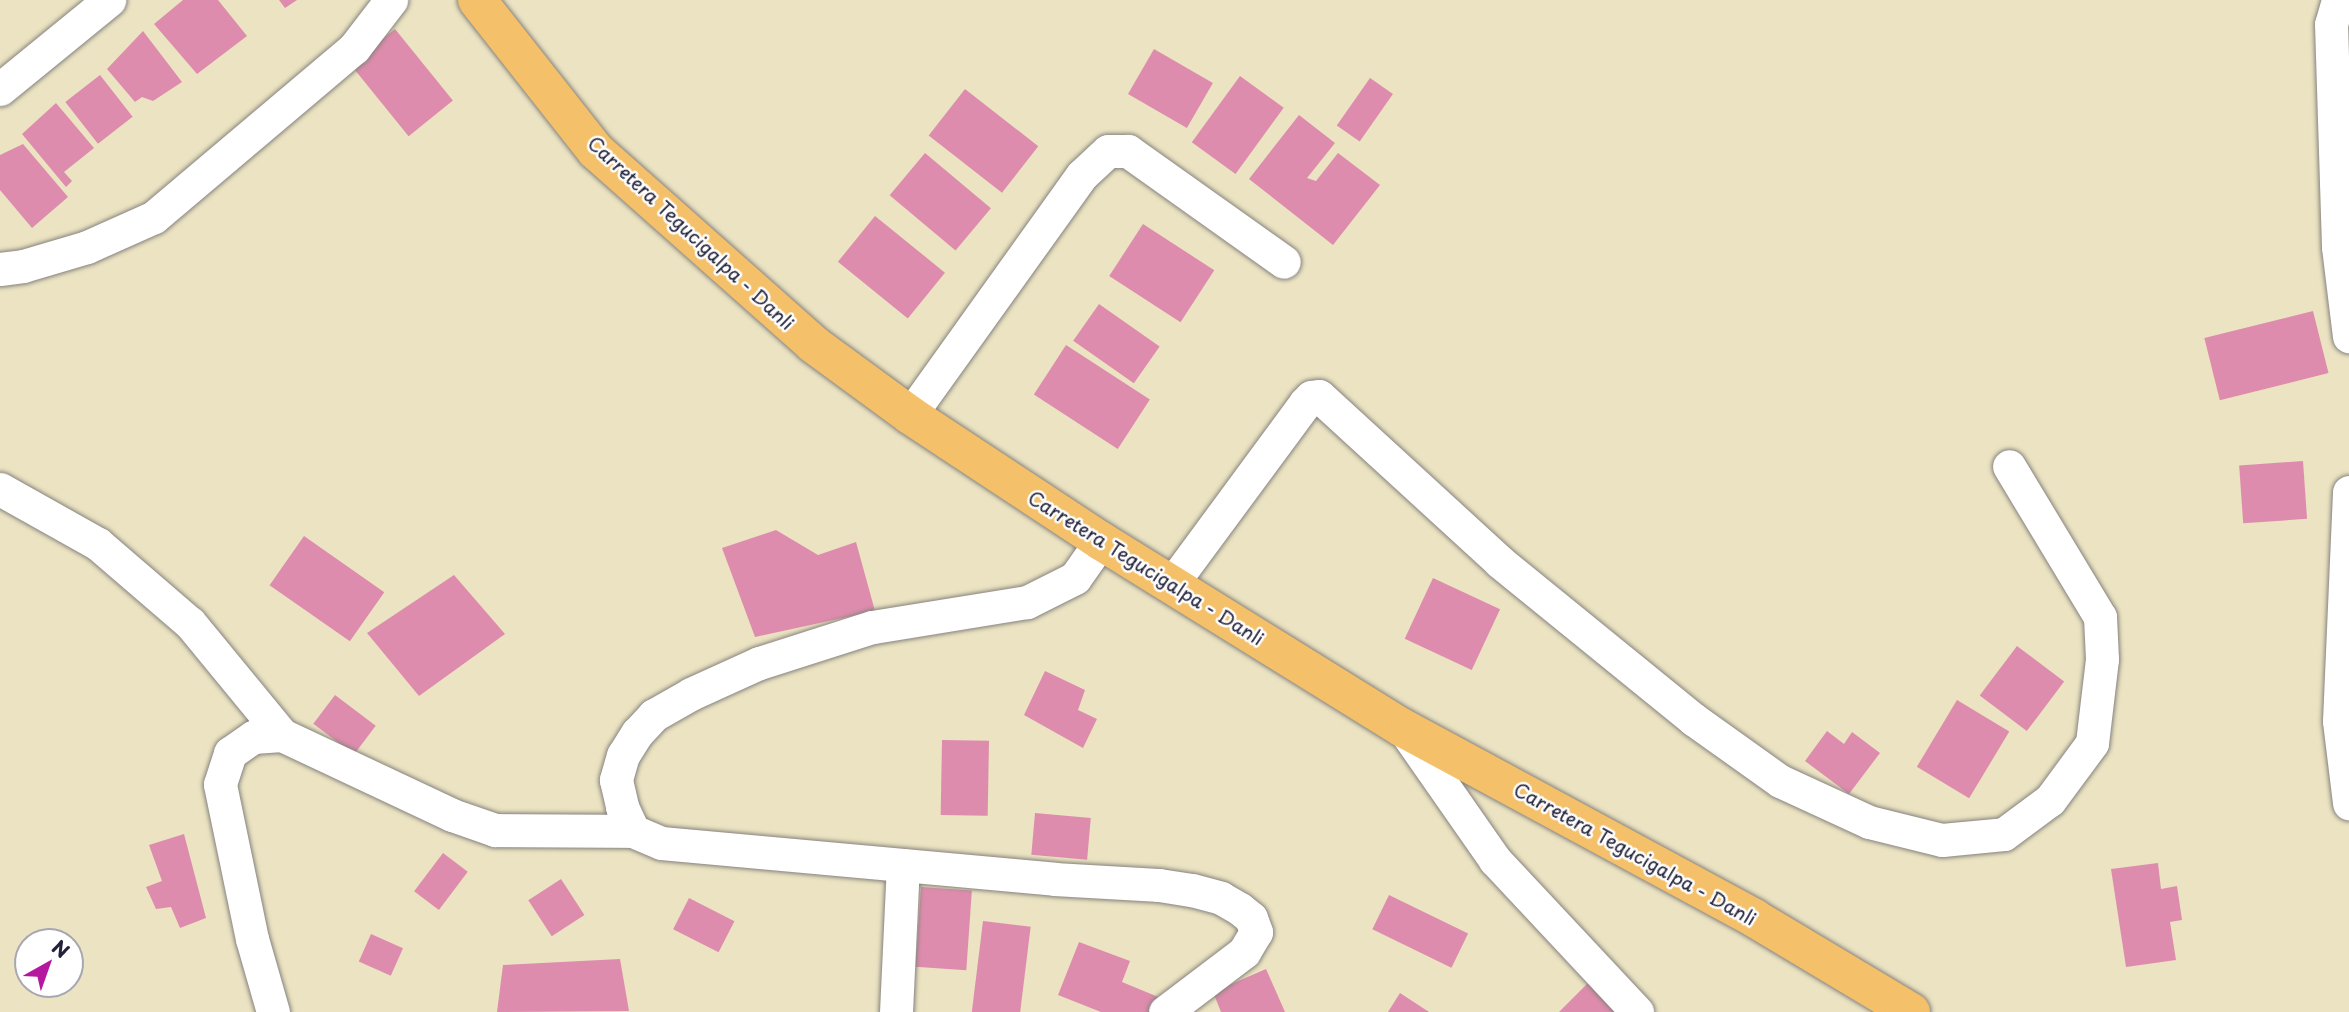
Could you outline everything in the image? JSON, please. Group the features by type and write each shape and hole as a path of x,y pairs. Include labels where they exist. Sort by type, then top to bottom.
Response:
{"highway":[{"name":"Carretera Tegucigalpa - Danli","path":"477,0 596,150 813,344 910,415 1101,541 1403,728 1754,918 1910,1012"}],"street":[{"path":"0,89 109,0"},
{"path":"0,268 23,266 87,247 153,216 355,48 391,0"},
{"path":"2338,0 2332,24 2338,247 2349,336"},
{"path":"910,415 1082,175 1108,151 1128,152 1284,262"},
{"path":"1171,585 1305,403 1311,397 1319,396 1500,562 1692,719 1780,782 1869,822 1942,840 2004,834 2050,800 2092,743 2102,659 2100,617 2009,466"},
{"path":"0,489 98,544 190,623 282,735 452,815 495,830 633,831 661,844 1170,887 1221,898 1240,909 1251,918 1256,932 1244,952 1165,1012"},
{"path":"2349,492 2339,721 2349,803"},
{"path":"633,831 622,807 616,780 623,755 654,715 691,694 759,663 872,628 1027,602 1075,578 1101,541"},
{"path":"1403,728 1495,860 1637,1012"},
{"path":"273,1012 252,939 220,784 230,753 253,737 282,735"},
{"path":"896,1012 903,865"}],"building":[{"path":"183,0 218,0 247,36 197,74 154,24"},
{"path":"279,0 297,0 285,8"},
{"path":"395,29 453,100 409,136 351,65"},
{"path":"143,31 182,82 153,101 142,97 135,102 107,69"},
{"path":"1154,49 1213,83 1187,128 1128,94"},
{"path":"100,75 133,117 98,144 65,102"},
{"path":"1240,76 1284,108 1235,174 1192,142"},
{"path":"1370,78 1393,94 1360,142 1337,126"},
{"path":"965,89 1038,146 1002,193 929,135"},
{"path":"56,103 94,148 64,172 72,181 66,187 22,134"},
{"path":"1299,115 1335,143 1307,178 1316,181 1338,153 1380,185 1333,245 1249,179"},
{"path":"23,144 68,197 32,228 0,190 0,155"},
{"path":"925,153 991,208 956,250 890,195"},
{"path":"875,216 945,273 908,318 838,262"},
{"path":"1143,224 1214,270 1181,322 1109,276"},
{"path":"1099,304 1160,346 1134,383 1073,341"},
{"path":"2313,311 2328,373 2220,400 2204,338"},
{"path":"1066,345 1150,399 1118,449 1034,394"},
{"path":"2303,461 2307,519 2243,523 2239,465"},
{"path":"776,530 818,555 856,542 875,611 755,637 722,548"},
{"path":"304,536 384,592 350,641 270,585"},
{"path":"454,575 505,634 419,696 367,633"},
{"path":"1433,578 1500,609 1472,670 1405,639"},
{"path":"2017,646 2064,682 2027,731 1980,696"},
{"path":"1045,671 1085,690 1078,710 1097,719 1083,748 1024,715"},
{"path":"335,695 376,726 354,754 313,724"},
{"path":"1957,700 2009,731 1969,798 1917,767"},
{"path":"1827,731 1844,744 1852,732 1880,753 1849,794 1805,761"},
{"path":"942,740 989,741 988,816 941,815"},
{"path":"1035,813 1091,818 1087,860 1031,855"},
{"path":"184,834 206,918 180,928 171,907 156,909 146,887 162,881 149,845"},
{"path":"443,853 468,872 439,910 414,891"},
{"path":"2158,863 2161,889 2177,886 2182,920 2170,922 2176,960 2126,967 2111,869"},
{"path":"561,879 584,915 552,936 528,900"},
{"path":"921,887 972,891 966,970 915,967"},
{"path":"1389,895 1468,934 1451,968 1372,929"},
{"path":"689,898 734,921 719,952 673,929"},
{"path":"983,921 1031,927 1020,1012 972,1012"},
{"path":"371,934 403,948 391,976 359,961"},
{"path":"1079,942 1130,961 1122,982 1168,1001 1156,1012 1101,1012 1058,995"},
{"path":"620,959 629,1011 497,1012 503,965"},
{"path":"1266,969 1285,1012 1221,1012 1213,992"},
{"path":"1589,982 1619,1012 1559,1012"},
{"path":"1400,993 1429,1012 1388,1012"}]}
